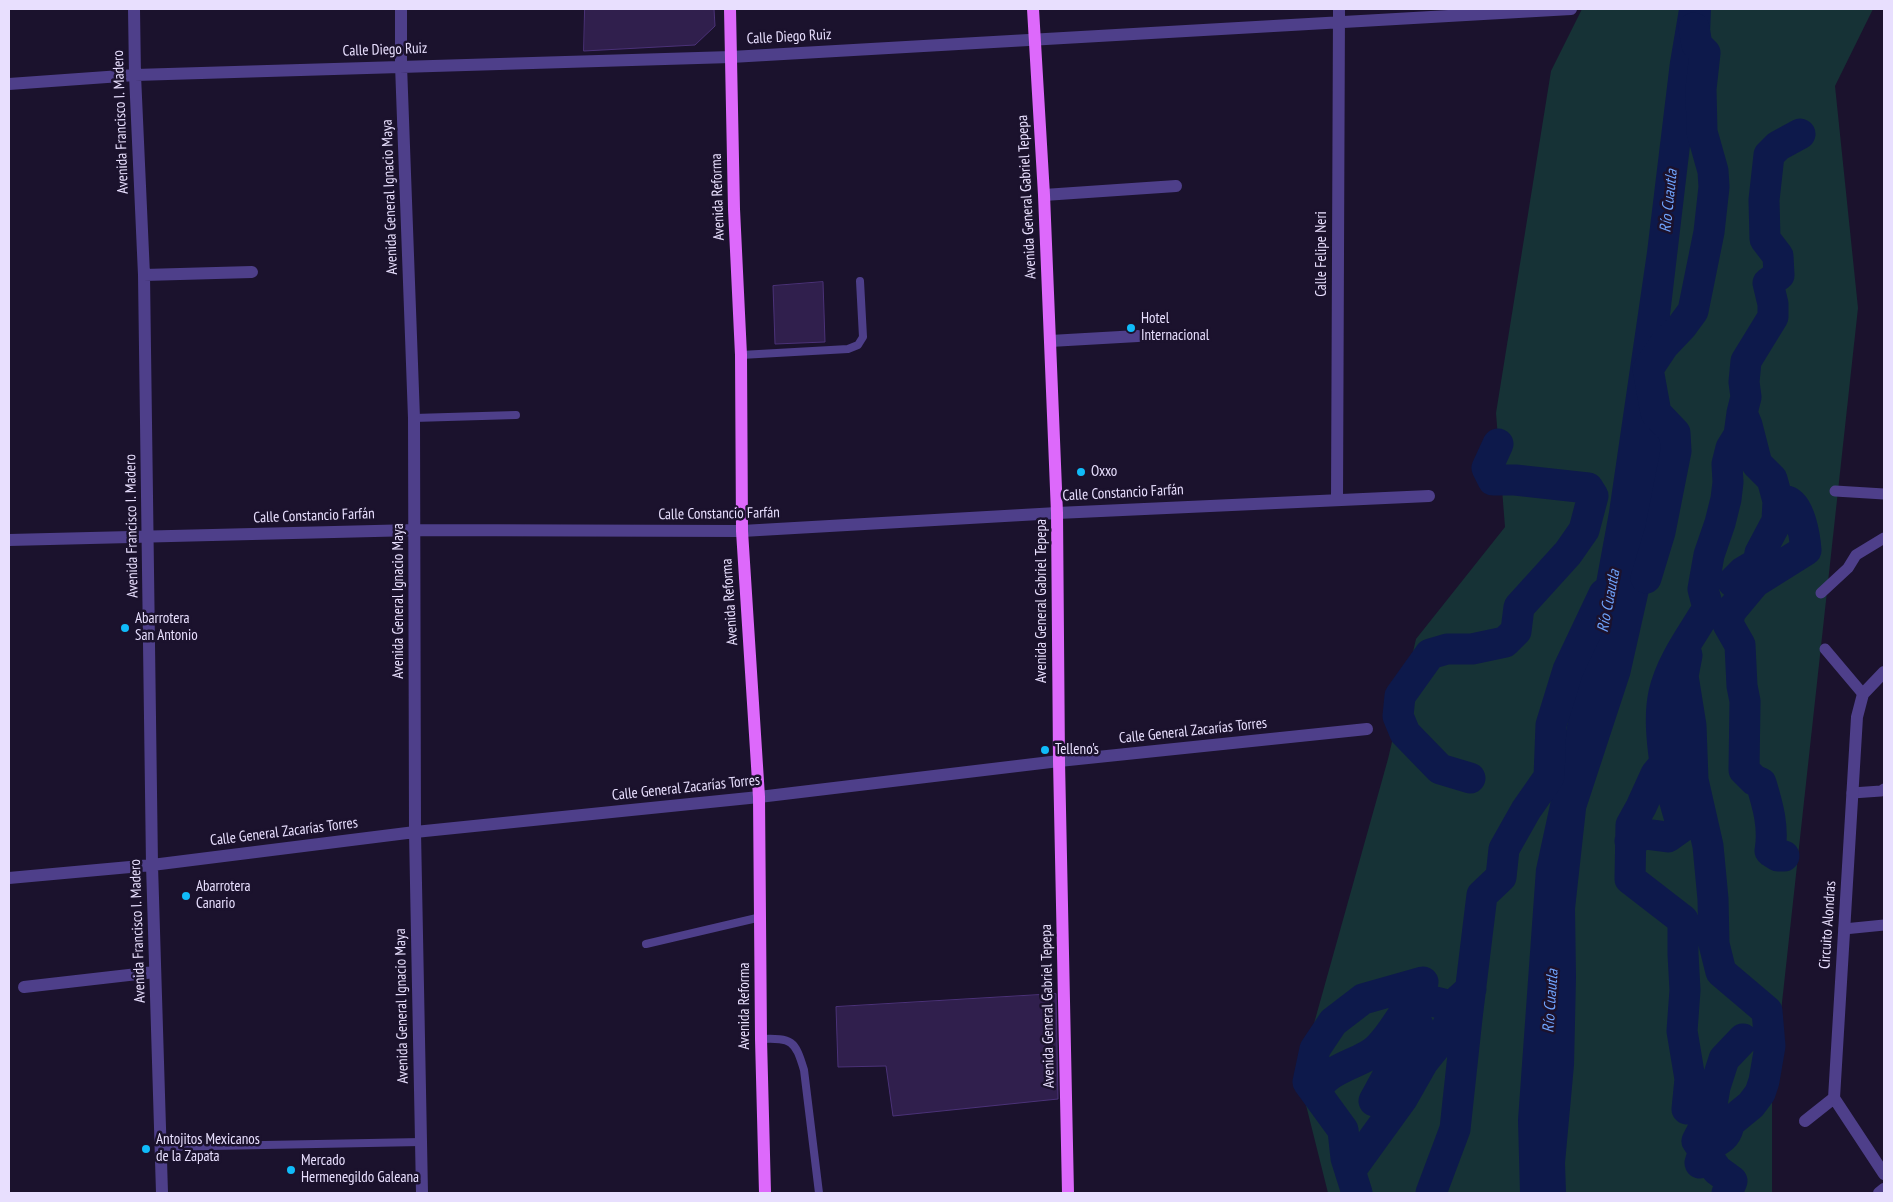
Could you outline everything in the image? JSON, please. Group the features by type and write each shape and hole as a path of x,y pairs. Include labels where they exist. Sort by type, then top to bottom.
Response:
{"main road":[{"name":"Avenida Reforma","path":"730,9 734,209 741,355 742,531 759,797 761,1039 765,1193"},
{"name":"Avenida General Gabriel Tepepa","path":"1033,9 1044,195 1057,513 1059,761 1068,1193"}],"street":[{"name":"Avenida Francisco I. Madero","path":"134,9 144,275 152,865 162,1193"},
{"name":"Avenida General Ignacio Maya","path":"401,9 401,66 414,418 415,832 422,1193"},
{"name":"Calle Diego Ruiz","path":"9,84 135,75 731,57 1034,39 1339,15 1571,9"},
{"name":"Calle Felipe Neri","path":"1337,499 1339,15"},
{"path":"1044,195 1176,186"},
{"path":"144,275 252,272"},
{"path":"1050,341 1138,336"},
{"path":"1834,491 1884,494"},
{"name":"Calle Constancio Farfán","path":"9,540 415,530 742,531 1057,513 1429,496"},
{"path":"1821,593 1848,568 1856,555 1884,538"},
{"path":"1825,649 1863,694"},
{"name":"Circuito Alondras","path":"1834,1098 1857,717 1863,694 1884,672"},
{"name":"Calle General Zacarías Torres","path":"9,878 152,865 415,832 759,797 1059,761 1367,729"},
{"path":"1852,793 1883,792"},
{"path":"1844,929 1884,925"},
{"path":"24,987 156,972"},
{"path":"1806,1121 1834,1098 1884,1174"},
{"path":"1879,1193 1884,1189"}],"lane":[{"path":"741,355 848,349 858,345 863,337 860,281"},
{"path":"414,418 516,415"},
{"path":"646,944 761,918"},
{"path":"761,1039 781,1038 793,1044 799,1053 804,1070 819,1193"},
{"path":"160,1147 421,1142"}],"green space":[{"path":"1582,9 1873,9 1835,86 1858,308 1772,1094 1772,1193 1328,1193 1299,1077 1388,759 1416,639 1505,527 1496,413 1551,71"}],"water":[{"name":"Río Cuautla","path":"1679,9 1711,9 1710,34 1692,129 1661,379 1663,430 1658,551 1630,675 1586,809 1575,909 1574,1065 1565,1163 1566,1193 1520,1193 1518,1120 1536,869 1584,648 1609,512 1647,252 1670,62"}],"building":[{"path":"585,9 714,9 715,26 695,45 584,51"},
{"path":"823,282 825,342 775,344 773,286"},
{"path":"1056,994 1058,1099 893,1116 886,1066 838,1067 836,1007"}],"waterway":[{"path":"1646,578 1660,532 1676,451 1675,433 1656,413 1648,369 1664,345 1693,311 1709,232 1714,187 1713,171 1702,132 1701,89 1705,53 1697,45 1694,28"},
{"path":"1687,1109 1690,1079 1682,1031 1685,990 1683,920 1630,879 1631,825 1656,774 1665,763 1661,719 1662,701 1672,670 1708,608 1703,589 1709,555 1726,499 1728,482 1727,464 1731,448 1739,435 1746,397 1744,382 1746,361 1773,317 1773,304 1768,283 1779,275 1778,256 1765,239 1764,200 1769,155 1778,146 1800,134"},
{"path":"1733,582 1743,572 1758,563 1760,553 1777,521 1778,501 1772,479 1757,464 1742,413"},
{"path":"1470,778 1440,769 1405,733 1398,716 1400,696 1430,654 1447,649 1472,649 1505,642 1516,631 1519,607 1568,553 1584,530 1593,496 1588,488 1515,480 1493,480 1487,468 1498,444"},
{"path":"1778,501 1787,501 1795,509 1801,522 1806,550 1755,582 1730,612 1728,624 1740,645 1742,686 1745,701 1744,770 1754,780 1761,783 1771,825 1770,851 1778,856 1784,856"},
{"name":"Río Cuautla","path":"1431,1193 1455,1129 1482,895 1501,877 1504,849 1526,810 1549,777 1551,725 1568,670 1604,594"},
{"path":"1687,655 1683,676 1691,726 1693,780 1708,846 1713,899 1714,944 1721,972 1767,1011 1770,1046 1760,1093 1751,1105 1729,1123 1726,1134 1705,1151 1700,1163"},
{"path":"1630,841 1645,834 1668,837 1682,827 1667,774 1669,750"},
{"path":"1357,1193 1346,1158 1343,1130 1308,1082 1315,1049 1333,1022 1363,999 1423,982"},
{"path":"1317,1093 1320,1085 1335,1072 1371,1054 1378,1048 1393,1030 1415,997 1452,1006 1471,989"},
{"path":"1350,1171 1402,1099 1423,1062 1440,1041 1453,1015 1452,1006"},
{"path":"1374,1101 1410,1035 1418,1025"},
{"path":"1727,1193 1732,1181 1717,1170 1697,1141 1710,1116 1715,1087 1724,1059 1743,1039"}],"place":[{"name":"Hotel Internacional","path":"1131,328"},
{"name":"Oxxo","path":"1081,472"},
{"name":"Abarrotera San Antonio","path":"125,628"},
{"name":"Telleno's","path":"1045,750"},
{"name":"Abarrotera Canario","path":"186,896"},
{"name":"Antojitos Mexicanos de la Zapata","path":"146,1149"},
{"name":"Mercado Hermenegildo Galeana","path":"291,1170"}]}
